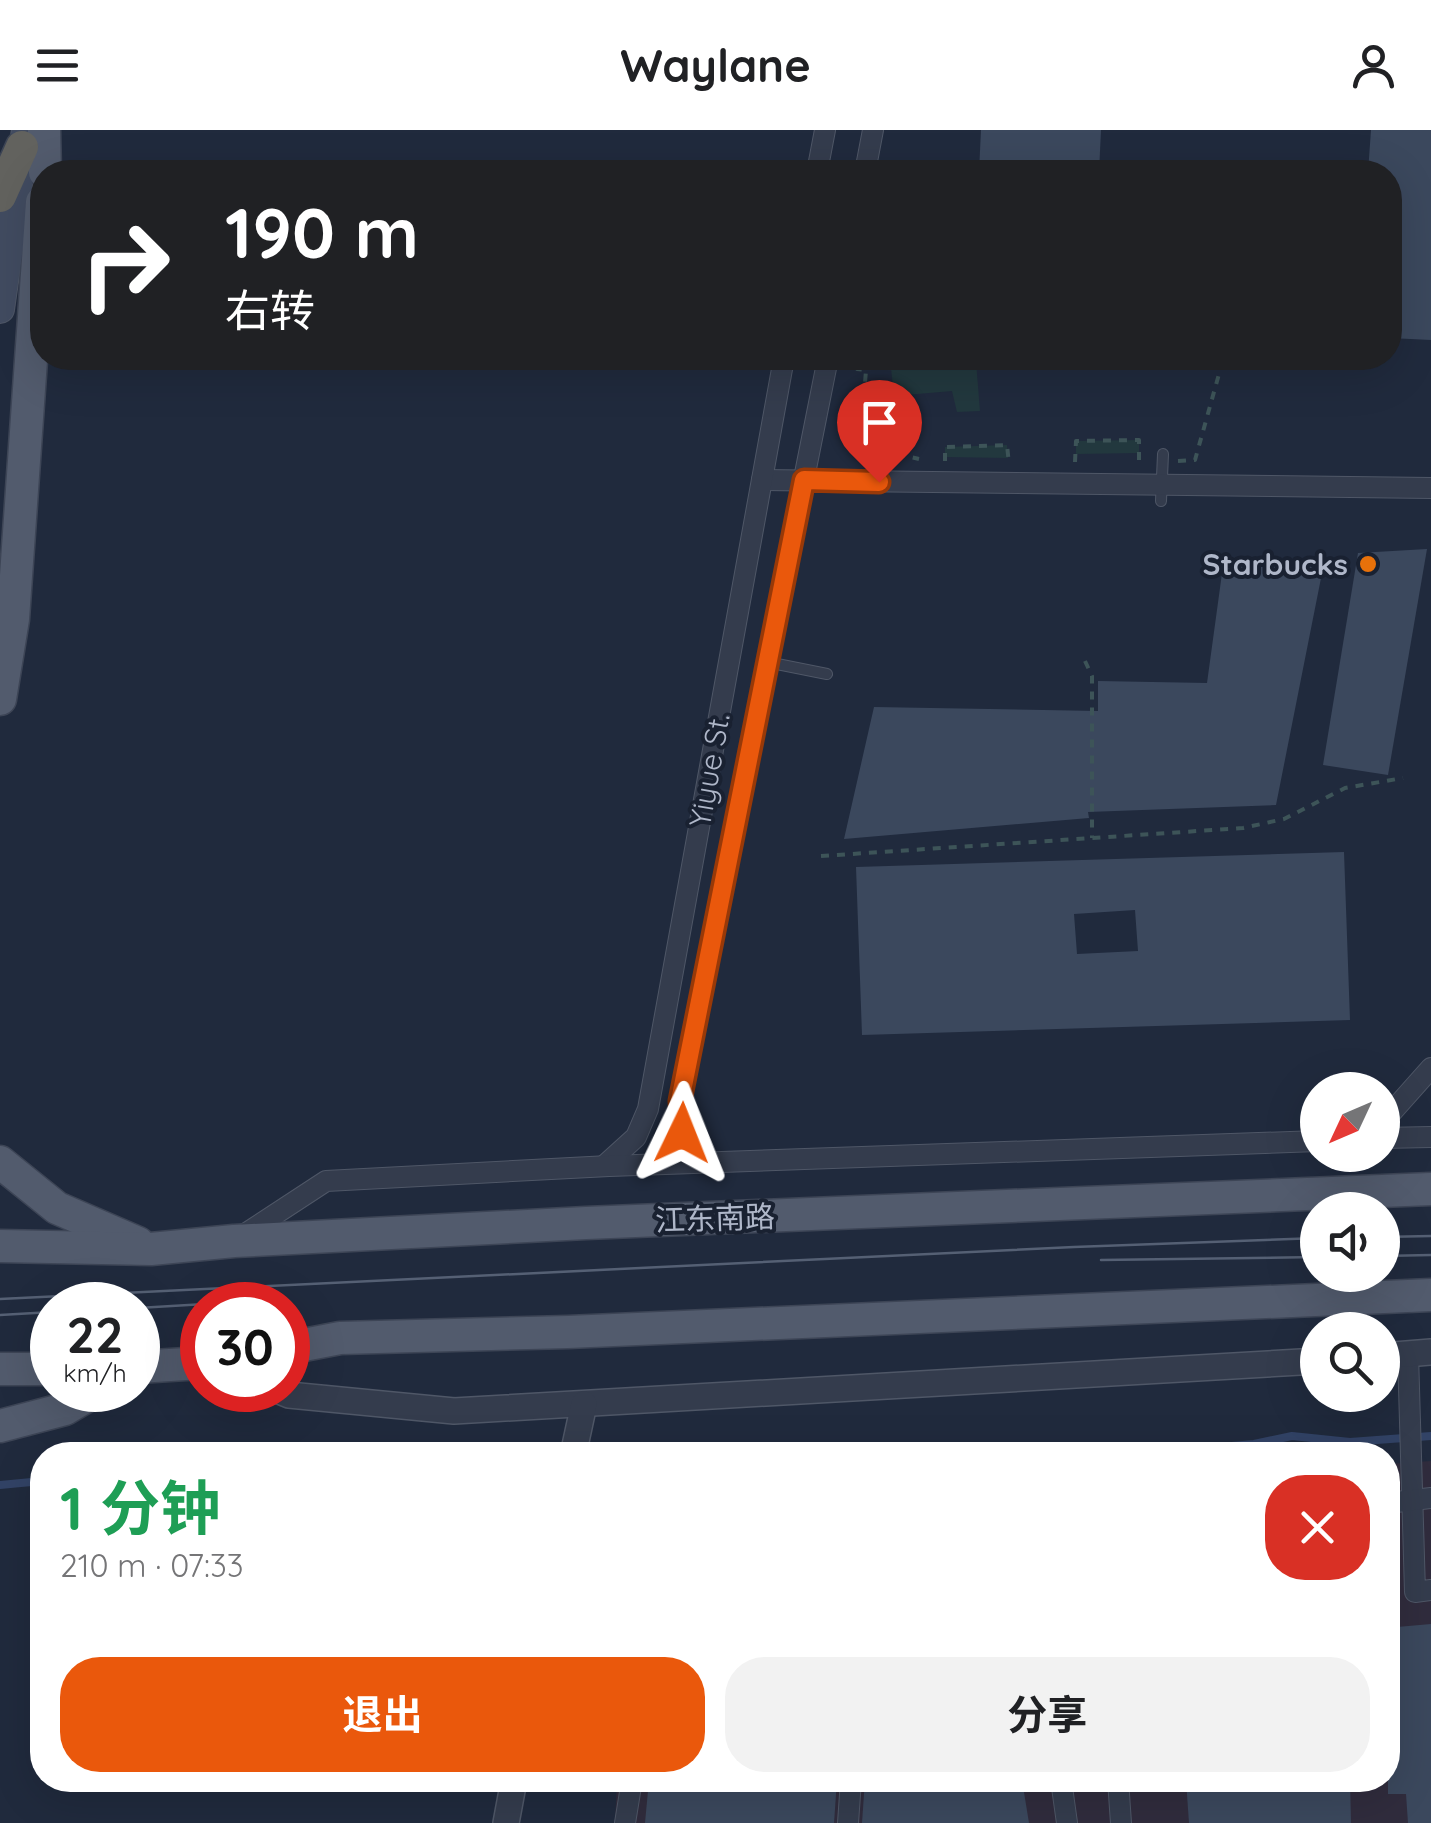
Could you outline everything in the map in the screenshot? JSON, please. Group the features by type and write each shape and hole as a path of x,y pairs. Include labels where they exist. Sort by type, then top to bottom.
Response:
{"highway":[{"path":"0,196 31,136"}],"main road":[{"path":"31,136 40,160"},
{"path":"0,309 31,136"},
{"path":"0,699 13,620 30,370"},
{"path":"0,1162 58,1208 151,1249"},
{"name":"江东南路","path":"0,1246 151,1249 234,1241 586,1223 1431,1189"},
{"path":"310,1344 340,1338 607,1331 1431,1295"},
{"path":"0,1370 30,1369"},
{"path":"0,1426 54,1412"}],"street":[{"path":"820,160 825,130"},
{"path":"868,160 874,130"},
{"name":"Yiyue St.","path":"603,1167 636,1137 648,1109 782,370"},
{"name":"Yiyue St.","path":"706,1162 682,1133 680,1101 826,370"},
{"path":"762,480 1162,493 1431,488"},
{"path":"1400,1103 1431,1068"},
{"path":"1400,1137 1431,1136"},
{"path":"234,1241 326,1181 706,1162 1300,1141"},
{"path":"1407,1354 1410,1454 1421,1499 1414,1592 1431,1590"},
{"path":"310,1398 454,1411 1300,1362"},
{"path":"576,1442 584,1404"},
{"path":"506,1823 512,1792"},
{"path":"625,1823 630,1792"},
{"path":"848,1823 850,1792"},
{"path":"1063,1792 1067,1823"},
{"path":"1119,1792 1122,1823"}],"lane":[{"path":"1162,493 1163,458"},
{"path":"768,662 827,674"}],"path":[{"path":"866,370 864,396 854,395 854,406 856,421 874,444 945,464 945,446 1007,445 1009,466"},
{"path":"1059,463 1076,462 1076,441 1139,440 1139,462 1163,458 1195,460 1219,374 1217,370"},
{"path":"1085,661 1092,676 1092,838"},
{"path":"821,856 1259,826 1284,819 1345,788 1403,778"}],"shaded area":[{"path":"1431,1461 1431,1823 615,1823 616,1792 1400,1792 1400,1463"}],"green space":[{"path":"891,370 977,370 980,411 957,412 952,391 894,396"},
{"path":"1139,440 1139,453 1076,454 1076,441"},
{"path":"1007,445 1008,458 945,457 945,447"}],"building":[{"path":"981,130 1101,130 1100,160 980,160"},
{"path":"1371,130 1431,130 1431,340 1402,339 1402,160 1369,160"},
{"path":"1427,549 1388,775 1323,765 1358,553"},
{"path":"1324,563 1276,805 1088,812 1089,818 844,839 874,707 1098,711 1098,681 1207,683 1223,566"},
{"path":"1344,852 1350,1020 862,1035 856,867","holes":["1135,910 1138,951 1077,954 1074,914"]},
{"path":"1431,1624 1431,1823 1408,1823 1406,1794 1388,1794 1400,1792 1400,1627"},
{"path":"648,1792 836,1792 834,1823 645,1823"},
{"path":"864,1792 1024,1792 1029,1823 862,1823"},
{"path":"1187,1792 1350,1792 1351,1823 1189,1823"}],"waterway":[{"path":"1264,1442 1292,1436 1350,1442"},
{"path":"1350,1442 1431,1436"},
{"path":"0,1485 30,1482"}],"tram line":[{"path":"1400,1237 1431,1236"},
{"path":"0,1299 1300,1239"},
{"path":"1400,1256 1431,1255"},
{"path":"1101,1260 1300,1257"},
{"path":"160,1307 180,1306"},
{"path":"0,1315 30,1313"}],"place":[{"name":"Starbucks","path":"1368,564"}],"route":[{"path":"682,1133 678,1118 680,1101 804,480 879,482"}]}
